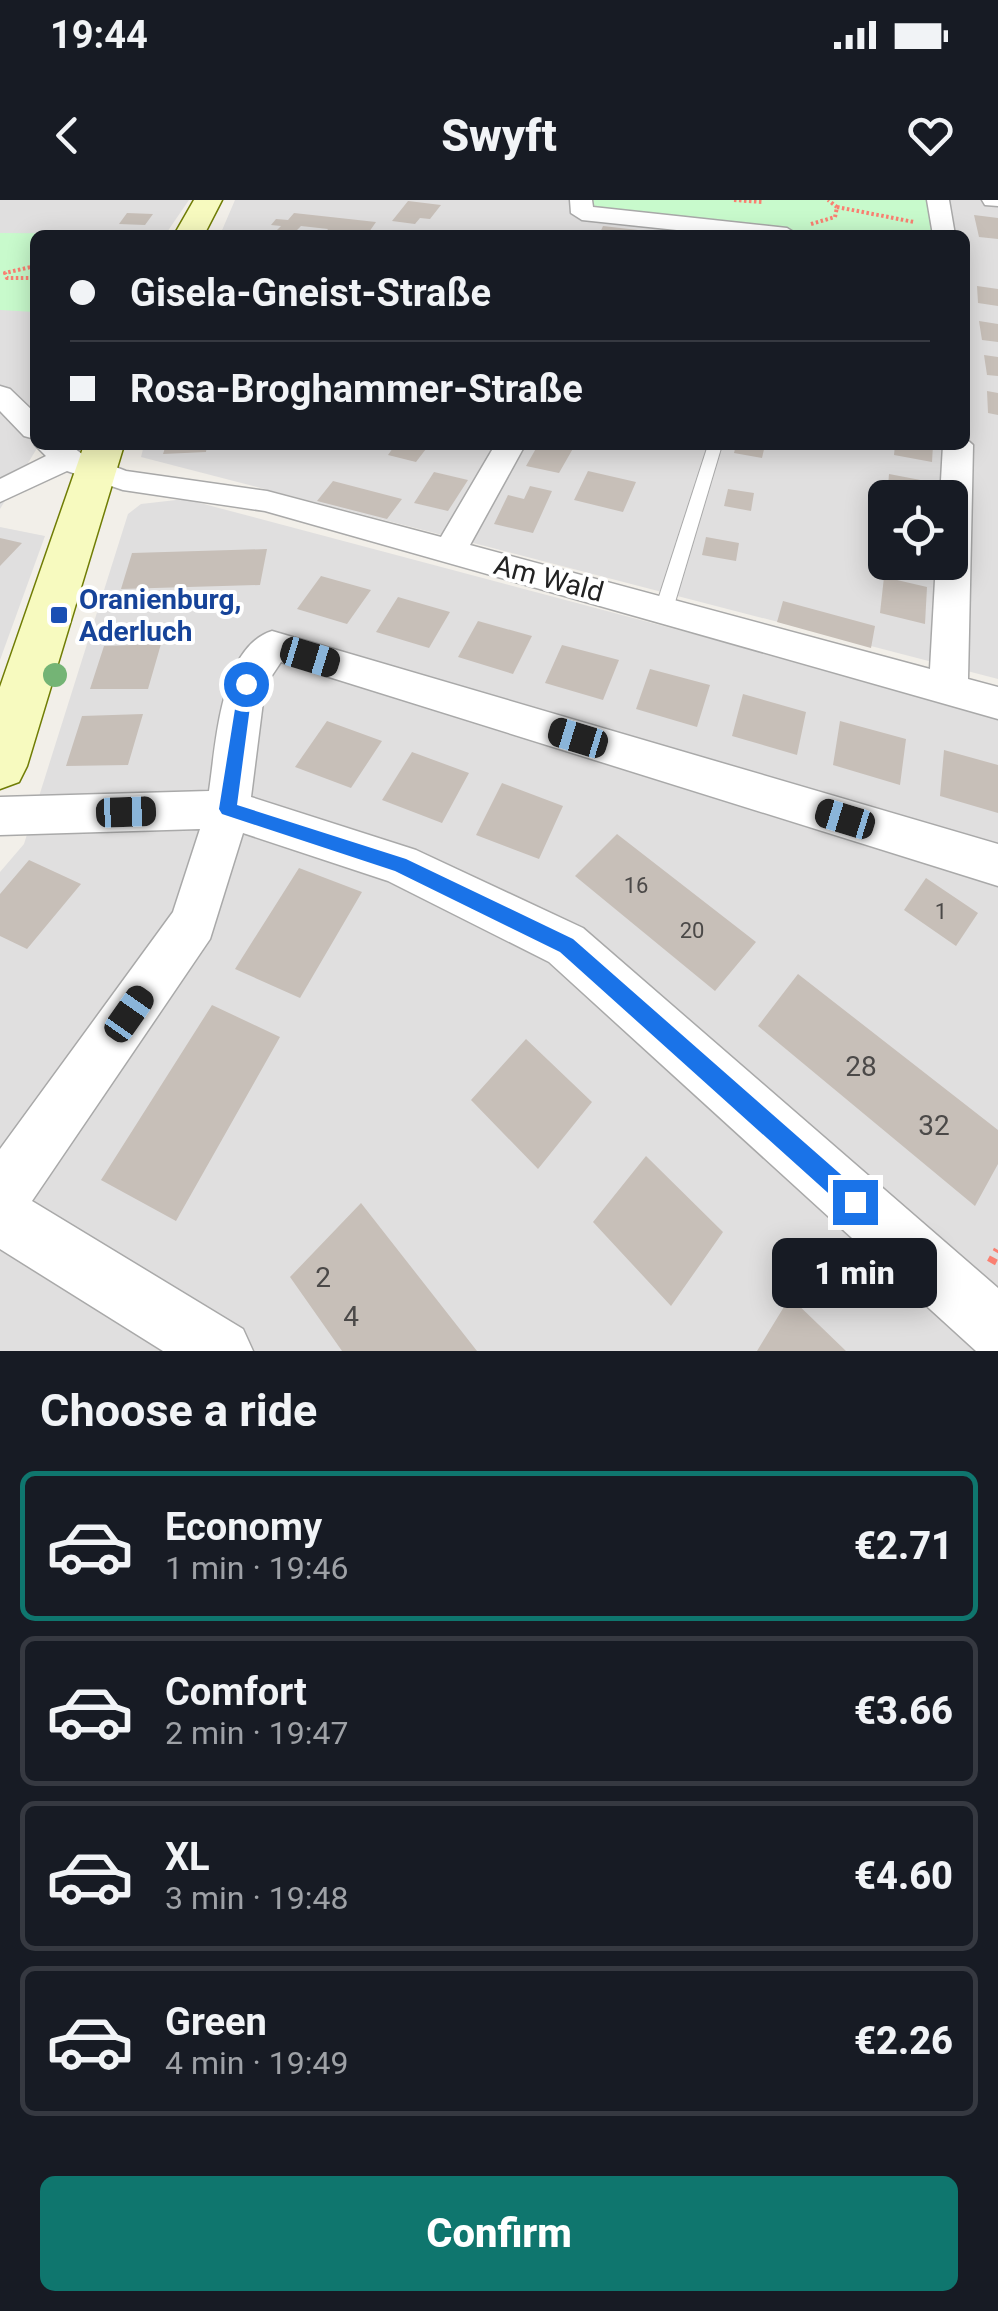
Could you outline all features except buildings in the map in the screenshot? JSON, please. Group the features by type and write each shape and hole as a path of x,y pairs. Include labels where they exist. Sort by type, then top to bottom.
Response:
{"street":[{"path":"192,230 208,200"},
{"path":"938,200 943,230"},
{"path":"582,216 733,230"},
{"path":"0,395 30,425"},
{"path":"450,552 507,450"},
{"path":"948,689 958,450"},
{"path":"0,492 79,455"},
{"path":"0,766 79,455"},
{"name":"Am Wald","path":"79,455 126,482 219,491 266,501 998,703"},
{"path":"0,1197 193,923 228,809 246,684 272,645 998,865"},
{"path":"0,816 228,809 400,864 566,945 998,1329"},
{"path":"0,1215 220,1351"}],"lane":[{"path":"664,609 713,450"}],"path":[{"path":"727,200 762,202"},
{"path":"837,207 935,230"},
{"path":"30,267 5,273 7,278 30,278"}],"shaded area":[{"path":"0,200 189,200 168,230 30,230 30,450 36,450 0,509"},
{"path":"235,200 998,200 998,679 141,457 143,450 970,450 970,230 222,230"},
{"path":"185,499 998,715 998,1351 0,1351 0,872 24,844 128,514 141,504"},
{"path":"0,527 45,536 0,660"}],"green space":[{"path":"588,200 931,200 934,230 773,230 589,211"},
{"path":"0,233 30,233 30,312 0,310"}],"place":[{"name":"Oranienburg, Aderluch","path":"59,615"}],"route":[{"path":"246,684 228,809 400,864 566,945 855,1202"}]}
